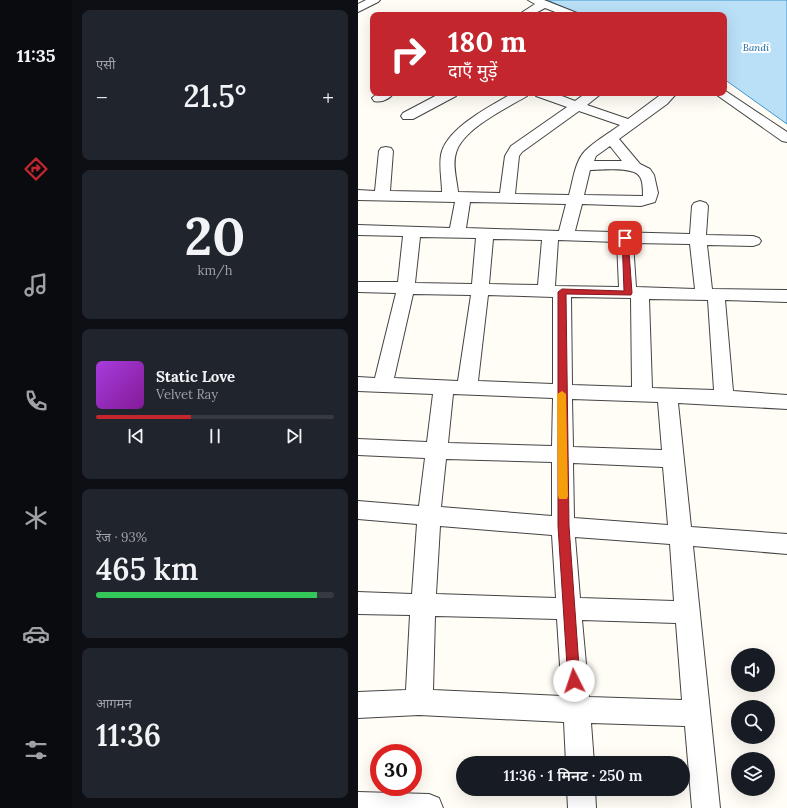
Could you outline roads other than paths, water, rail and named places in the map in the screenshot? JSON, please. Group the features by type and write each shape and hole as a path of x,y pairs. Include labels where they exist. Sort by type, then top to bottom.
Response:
{"street":[{"path":"358,9 374,0"},
{"path":"527,12 539,2 565,12"},
{"path":"408,116 445,96"},
{"path":"457,232 456,197 448,154 454,139 467,128 517,96"},
{"path":"549,96 629,124"},
{"path":"507,199 512,156 516,149 591,96"},
{"path":"579,756 563,526 562,391 554,292 558,236 574,201 584,166 590,154 667,96"},
{"path":"725,96 787,138"},
{"path":"358,195 641,202 650,199 652,196 648,177 645,172 636,167 612,140 608,139"},
{"path":"382,195 386,151"},
{"path":"584,166 636,167"},
{"path":"700,206 698,240 710,295 724,398"},
{"path":"358,230 753,241"},
{"path":"383,385 406,288 412,231"},
{"path":"467,388 480,290 485,234"},
{"path":"625,238 634,293 642,394"},
{"path":"358,287 787,296"},
{"path":"358,384 667,395 787,402"},
{"path":"419,702 423,605 429,516 444,387"},
{"path":"667,395 679,535 706,808"},
{"path":"358,447 673,459"},
{"path":"358,510 787,544"},
{"path":"358,603 687,612"},
{"path":"358,705 419,702 576,710 697,712"},
{"path":"582,796 582,808"},
{"path":"358,806 429,808"}],"water":[{"name":"Bandi","path":"547,0 787,0 787,124 727,81 727,12 575,12"}]}
